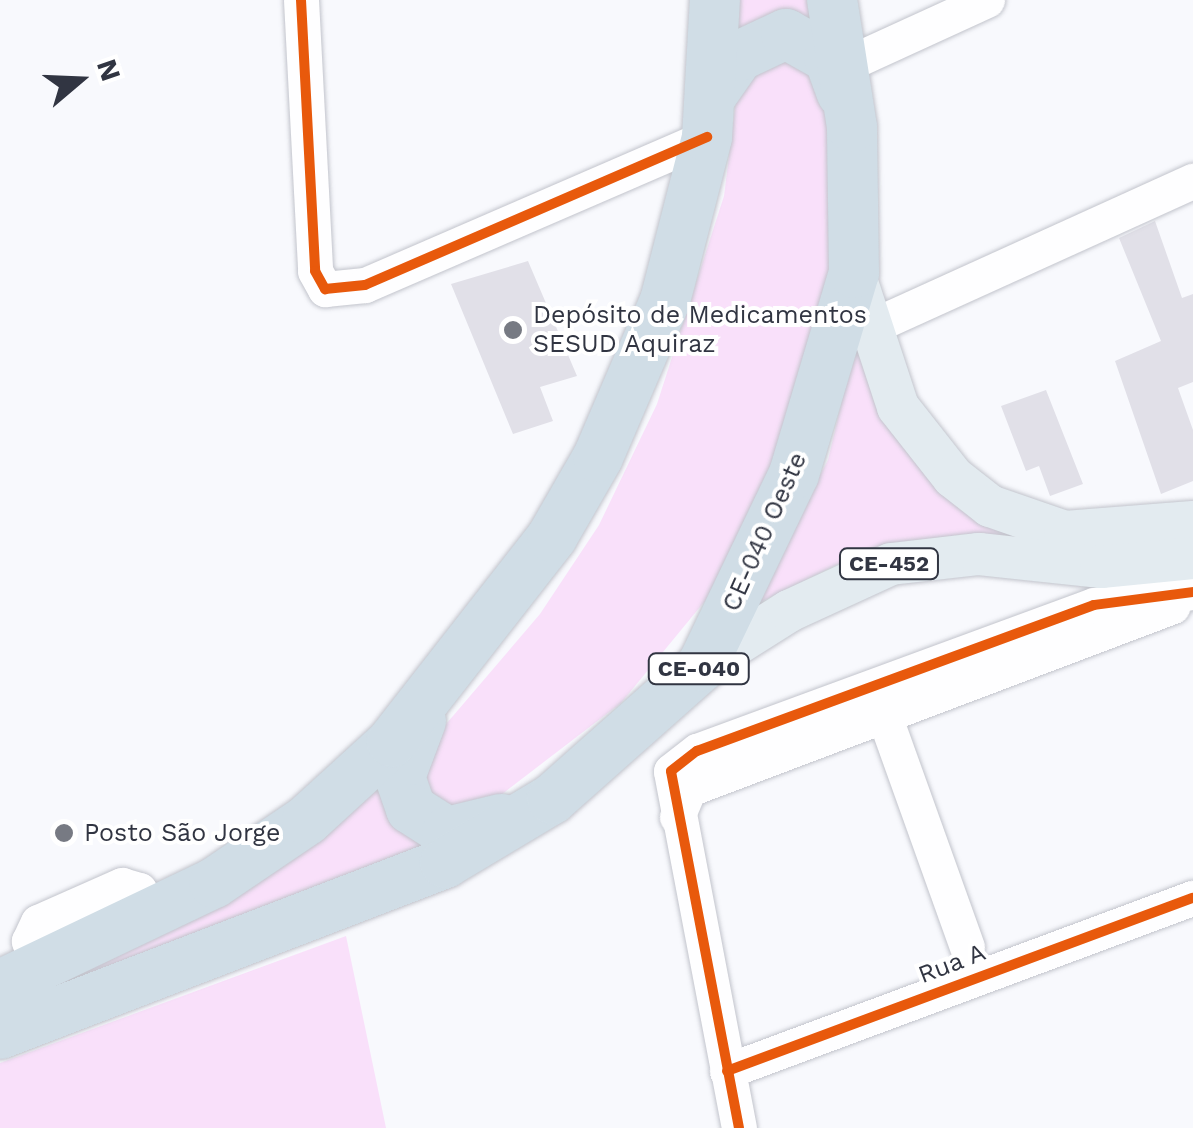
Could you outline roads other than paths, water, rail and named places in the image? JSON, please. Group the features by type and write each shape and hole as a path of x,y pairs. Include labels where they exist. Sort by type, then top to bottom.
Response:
{"highway":[{"path":"20,977 152,916 307,820 392,742 552,537 598,457 665,301 710,115 714,0"},
{"name":"CE-040 Oeste","path":"0,1034 445,863 552,799 702,666 794,474 854,274 852,127 846,64 832,0"},
{"path":"710,115 753,45 801,37 828,58 852,127"},
{"path":"448,672 404,757 400,777 411,810 434,828 464,831 552,799"}],"main road":[{"path":"854,274 866,330 898,407 953,477 1028,525 1113,532 1193,522"},
{"name":"CE-452","path":"702,666 789,611 890,564 979,554 1102,566 1193,558"}],"street":[{"path":"301,0 315,270 325,289 365,285 710,115"},
{"path":"846,64 986,0"},
{"path":"866,330 1193,181"},
{"path":"677,817 689,789 1193,595"},
{"path":"739,1128 671,771 697,750 1094,605 1193,595"},
{"path":"884,715 967,948"},
{"name":"Rua A","path":"727,1072 1193,898"}],"place":[{"name":"Depósito de Medicamentos SESUD Aquiraz","path":"513,330"},
{"name":"Posto São Jorge","path":"64,833"}]}
